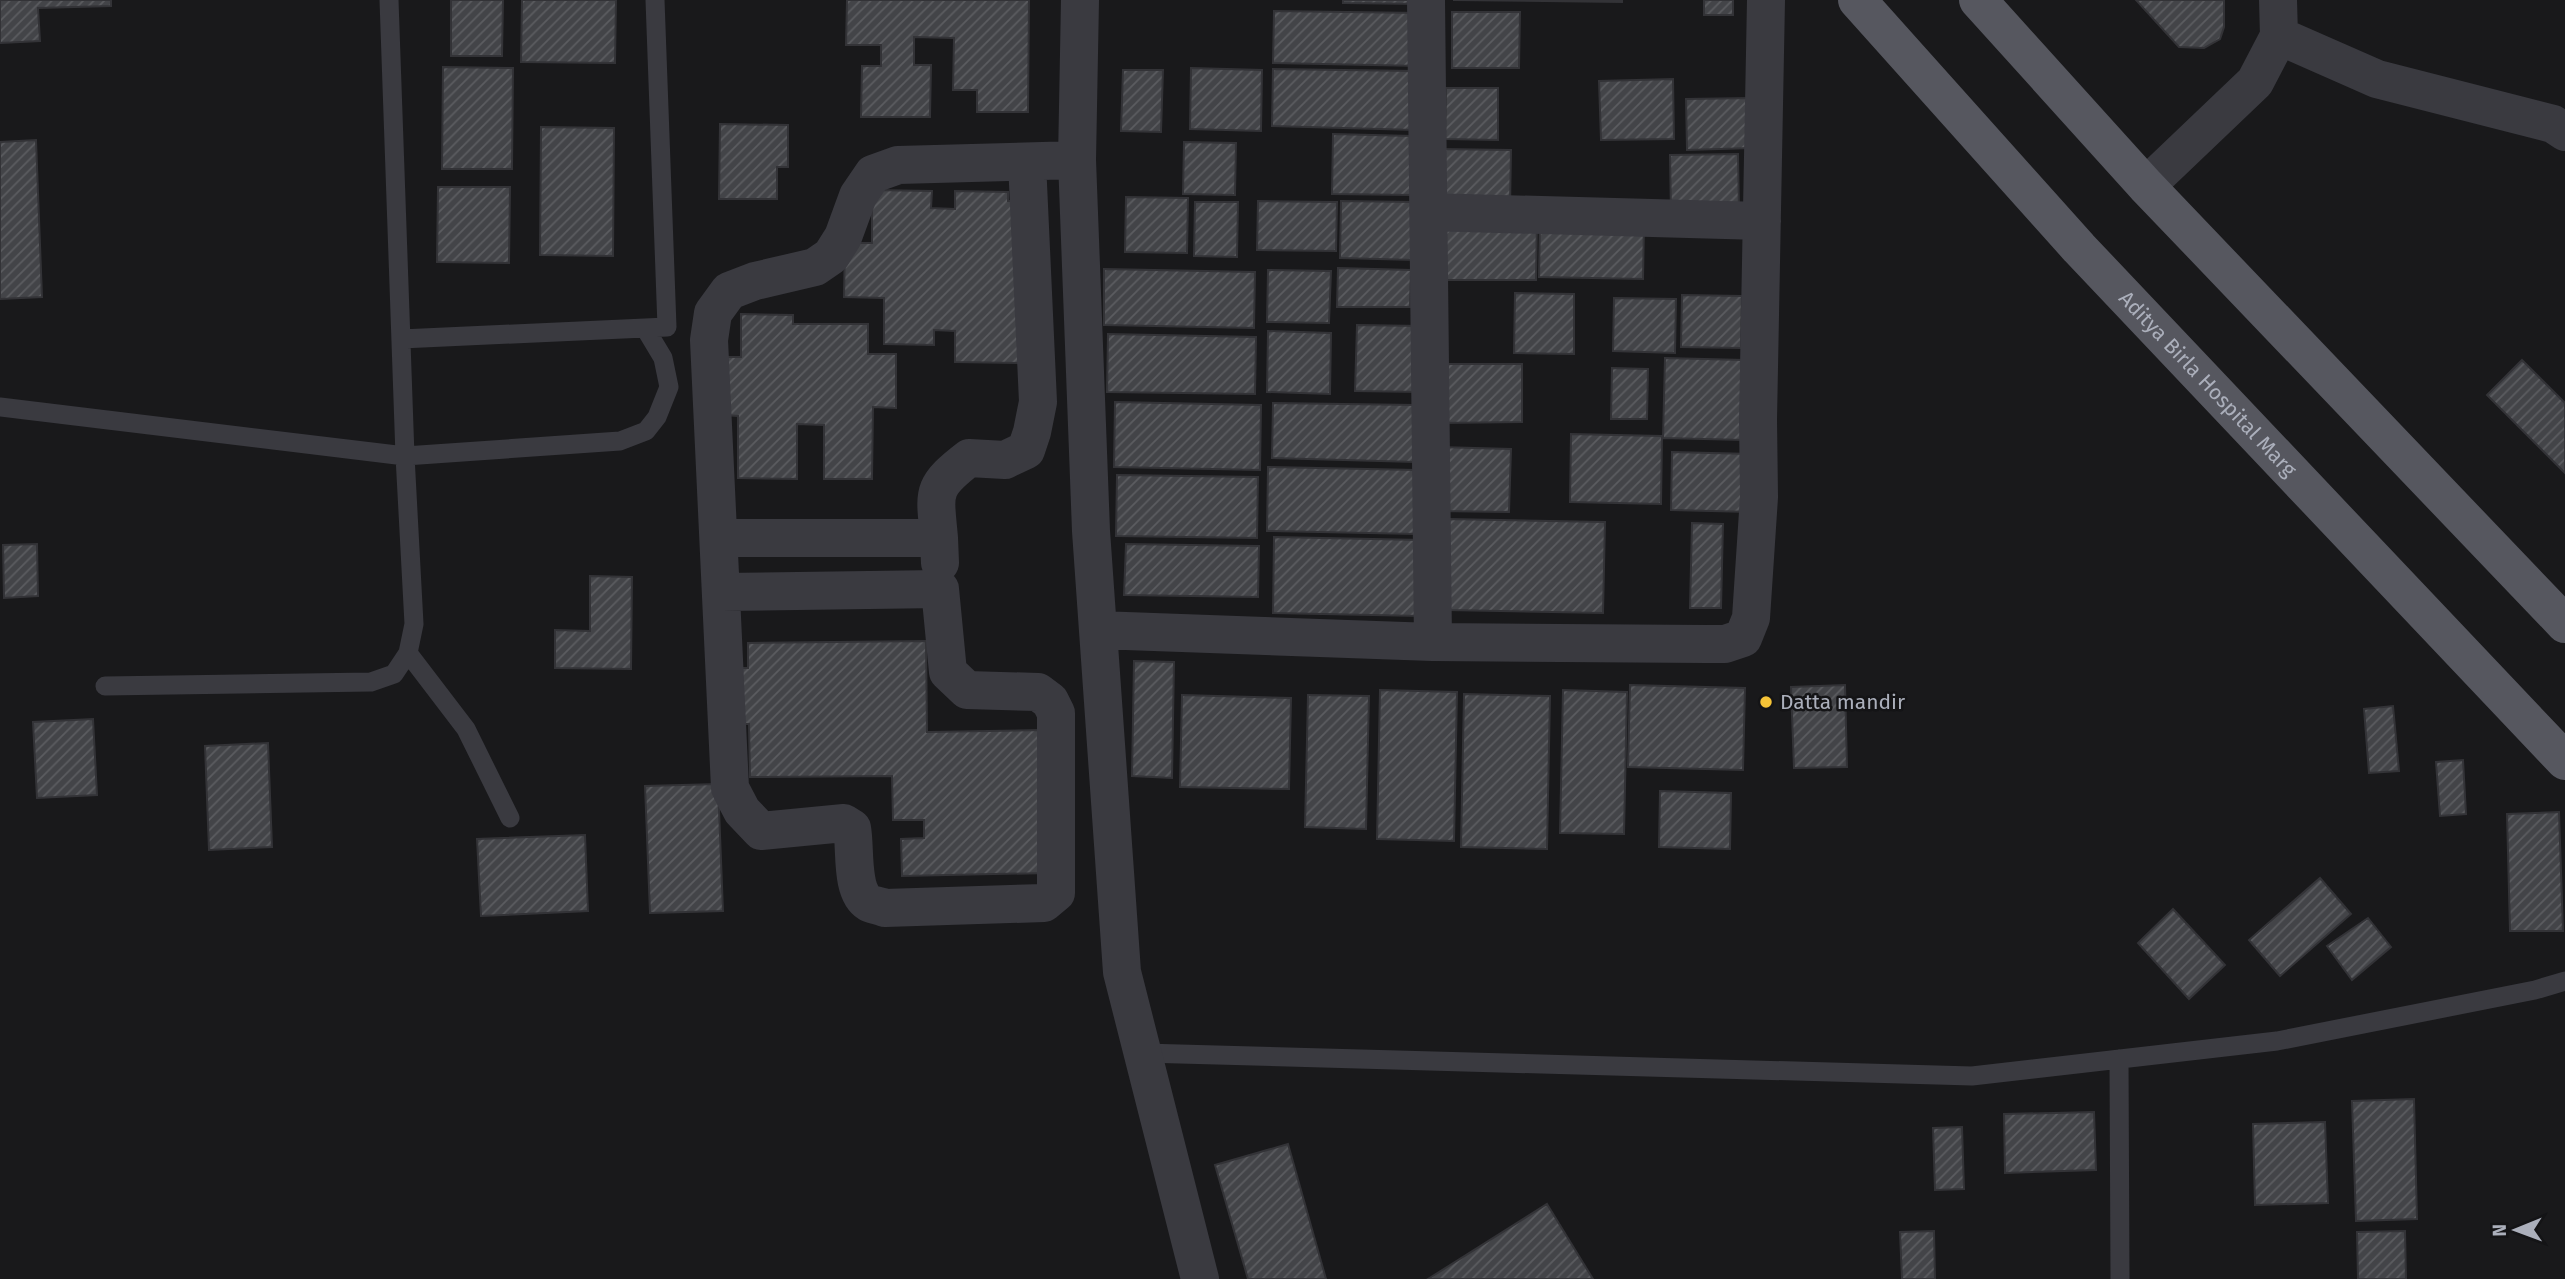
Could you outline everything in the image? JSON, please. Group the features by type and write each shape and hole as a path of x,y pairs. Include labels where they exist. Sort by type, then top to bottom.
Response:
{"main road":[{"name":"Aditya Birla Hospital Marg","path":"1857,0 2079,248 2565,761"},
{"path":"1978,0 2146,186 2565,624"}],"street":[{"path":"1080,0 1077,160 1091,531 1122,972 1200,1279"},
{"path":"1426,0 1433,642"},
{"path":"1098,630 1433,642 1725,644 1743,638 1751,618 1759,497 1766,0"},
{"path":"2146,186 2255,82 2267,61 2278,18 2376,79 2553,124 2565,132"},
{"path":"1027,162 1038,402 1032,432 1026,450 1005,460 969,458 950,472 936,493 940,590 948,672 967,690 1038,692 1050,701 1056,713 1056,892 1044,903 885,908 867,902 856,888 852,828 844,823 761,831 741,811 730,788 709,340 713,313 729,291 755,281 816,267 831,256 842,237 858,196 873,174 898,166 1077,160"},
{"path":"1428,212 1762,221"},
{"path":"720,538 939,538"},
{"path":"722,592 940,590"}],"lane":[{"path":"105,686 371,682 394,674 408,653 414,624 405,456 389,0"},
{"path":"401,340 667,327 655,0"},
{"path":"0,407 405,456 620,441 646,431 657,417 669,387 663,358 645,328"},
{"path":"408,653 466,729 510,818"},
{"path":"1143,1053 1972,1076 2277,1041 2535,990 2565,981"},
{"path":"2119,1059 2120,1279"}],"building":[{"path":"0,0 111,0 111,6 38,8 40,41 0,43"},
{"path":"451,0 503,0 502,56 451,56"},
{"path":"522,0 616,0 615,63 521,62"},
{"path":"847,0 1029,0 1028,112 977,112 977,90 953,90 954,38 914,37 914,65 931,65 930,117 861,117 862,66 881,66 881,45 846,45"},
{"path":"1343,0 1420,0 1420,4 1343,3"},
{"path":"1453,0 1622,0 1622,2"},
{"path":"1704,0 1733,0 1733,15 1704,15"},
{"path":"2136,0 2224,0 2224,27 2220,39 2204,48 2179,47"},
{"path":"1274,11 1421,13 1420,66 1273,63"},
{"path":"1452,12 1520,12 1519,68 1452,68"},
{"path":"443,67 513,68 512,169 442,169"},
{"path":"1191,68 1262,70 1261,131 1190,129"},
{"path":"1273,69 1415,71 1414,130 1272,126"},
{"path":"1123,70 1163,70 1161,132 1121,131"},
{"path":"1673,79 1674,139 1601,140 1599,81"},
{"path":"1446,88 1498,88 1498,140 1445,139"},
{"path":"1751,98 1752,148 1687,150 1686,99"},
{"path":"720,124 788,125 788,167 777,167 777,199 719,199"},
{"path":"541,127 614,128 613,256 540,255"},
{"path":"1333,134 1413,136 1412,195 1332,194"},
{"path":"36,140 42,297 0,299 0,142"},
{"path":"1184,142 1236,143 1235,195 1183,194"},
{"path":"1439,149 1511,150 1510,208 1438,208"},
{"path":"1738,154 1739,212 1671,214 1670,155"},
{"path":"438,187 510,187 509,263 437,262"},
{"path":"872,190 932,191 931,208 955,209 955,191 1008,192 1008,201 1025,201 1023,363 955,362 955,331 934,330 934,345 884,344 884,298 844,297 845,243 872,243"},
{"path":"1126,197 1188,198 1187,253 1125,252"},
{"path":"1258,201 1337,202 1336,251 1257,250"},
{"path":"1341,201 1415,202 1414,260 1340,258"},
{"path":"1195,202 1238,202 1237,257 1194,256"},
{"path":"1431,217 1537,217 1536,280 1432,280"},
{"path":"1540,222 1644,224 1643,279 1539,277"},
{"path":"1338,268 1411,270 1410,307 1337,307"},
{"path":"1104,269 1255,272 1254,328 1104,325"},
{"path":"1268,270 1331,271 1329,323 1267,322"},
{"path":"1515,293 1574,294 1574,354 1514,353"},
{"path":"1682,295 1742,296 1741,348 1681,347"},
{"path":"1614,298 1676,299 1675,353 1613,351"},
{"path":"741,314 793,315 793,324 868,324 868,354 896,354 896,408 873,407 872,479 824,479 824,425 797,424 797,479 738,478 738,416 724,415 724,357 741,357"},
{"path":"1357,325 1422,326 1421,392 1355,391"},
{"path":"1268,331 1331,333 1330,394 1267,392"},
{"path":"1108,334 1256,337 1255,394 1107,392"},
{"path":"1665,358 1744,360 1743,440 1663,438"},
{"path":"2522,360 2565,403 2565,473 2487,395"},
{"path":"1440,364 1522,364 1522,422 1441,423"},
{"path":"1612,368 1648,369 1647,419 1611,419"},
{"path":"1115,402 1261,405 1260,470 1114,467"},
{"path":"1273,403 1416,405 1415,462 1272,458"},
{"path":"1571,434 1662,436 1661,504 1570,502"},
{"path":"1439,447 1511,449 1509,512 1438,511"},
{"path":"1672,452 1752,454 1750,512 1671,510"},
{"path":"1268,467 1417,470 1416,534 1267,531"},
{"path":"1117,475 1258,477 1257,538 1116,536"},
{"path":"1449,519 1605,522 1603,613 1447,610"},
{"path":"1692,523 1723,524 1721,608 1690,608"},
{"path":"1274,537 1422,540 1421,616 1273,613"},
{"path":"37,544 38,596 4,598 3,545"},
{"path":"1126,544 1259,546 1258,597 1124,595"},
{"path":"590,576 632,577 631,669 555,668 555,630 590,631"},
{"path":"926,641 927,732 1042,730 1048,873 902,876 901,839 924,838 924,820 893,820 892,776 750,777 749,724 739,724 739,668 748,668 748,643"},
{"path":"1134,661 1174,662 1172,778 1132,776"},
{"path":"1630,685 1745,688 1743,770 1628,767"},
{"path":"1845,685 1847,767 1794,768 1791,687"},
{"path":"1380,690 1457,692 1454,841 1377,839"},
{"path":"1563,690 1627,692 1624,834 1560,833"},
{"path":"1464,694 1550,696 1547,849 1461,847"},
{"path":"1182,695 1291,698 1289,789 1180,787"},
{"path":"1308,695 1369,696 1366,829 1305,827"},
{"path":"2393,706 2399,771 2369,773 2364,709"},
{"path":"93,719 97,795 37,798 33,722"},
{"path":"268,743 272,847 209,850 205,746"},
{"path":"2463,760 2466,814 2440,816 2436,762"},
{"path":"718,784 723,911 650,913 645,786"},
{"path":"1660,791 1731,793 1730,849 1659,847"},
{"path":"2559,812 2563,931 2510,931 2507,814"},
{"path":"585,835 588,911 481,916 477,839"},
{"path":"2320,878 2351,914 2280,976 2249,940"},
{"path":"2173,909 2225,965 2189,999 2138,943"},
{"path":"2368,918 2391,947 2352,980 2327,946"},
{"path":"2414,1099 2417,1219 2356,1221 2352,1101"},
{"path":"2094,1112 2096,1170 2005,1173 2004,1114"},
{"path":"2325,1122 2328,1203 2255,1205 2253,1124"},
{"path":"1962,1127 1964,1189 1935,1190 1933,1128"},
{"path":"1288,1144 1326,1279 1248,1279 1215,1165"},
{"path":"1547,1204 1593,1279 1428,1279"},
{"path":"1934,1231 1935,1279 1902,1279 1900,1232"},
{"path":"2405,1231 2406,1279 2358,1279 2357,1232"}],"place":[{"name":"Datta mandir","path":"1766,702"}]}
